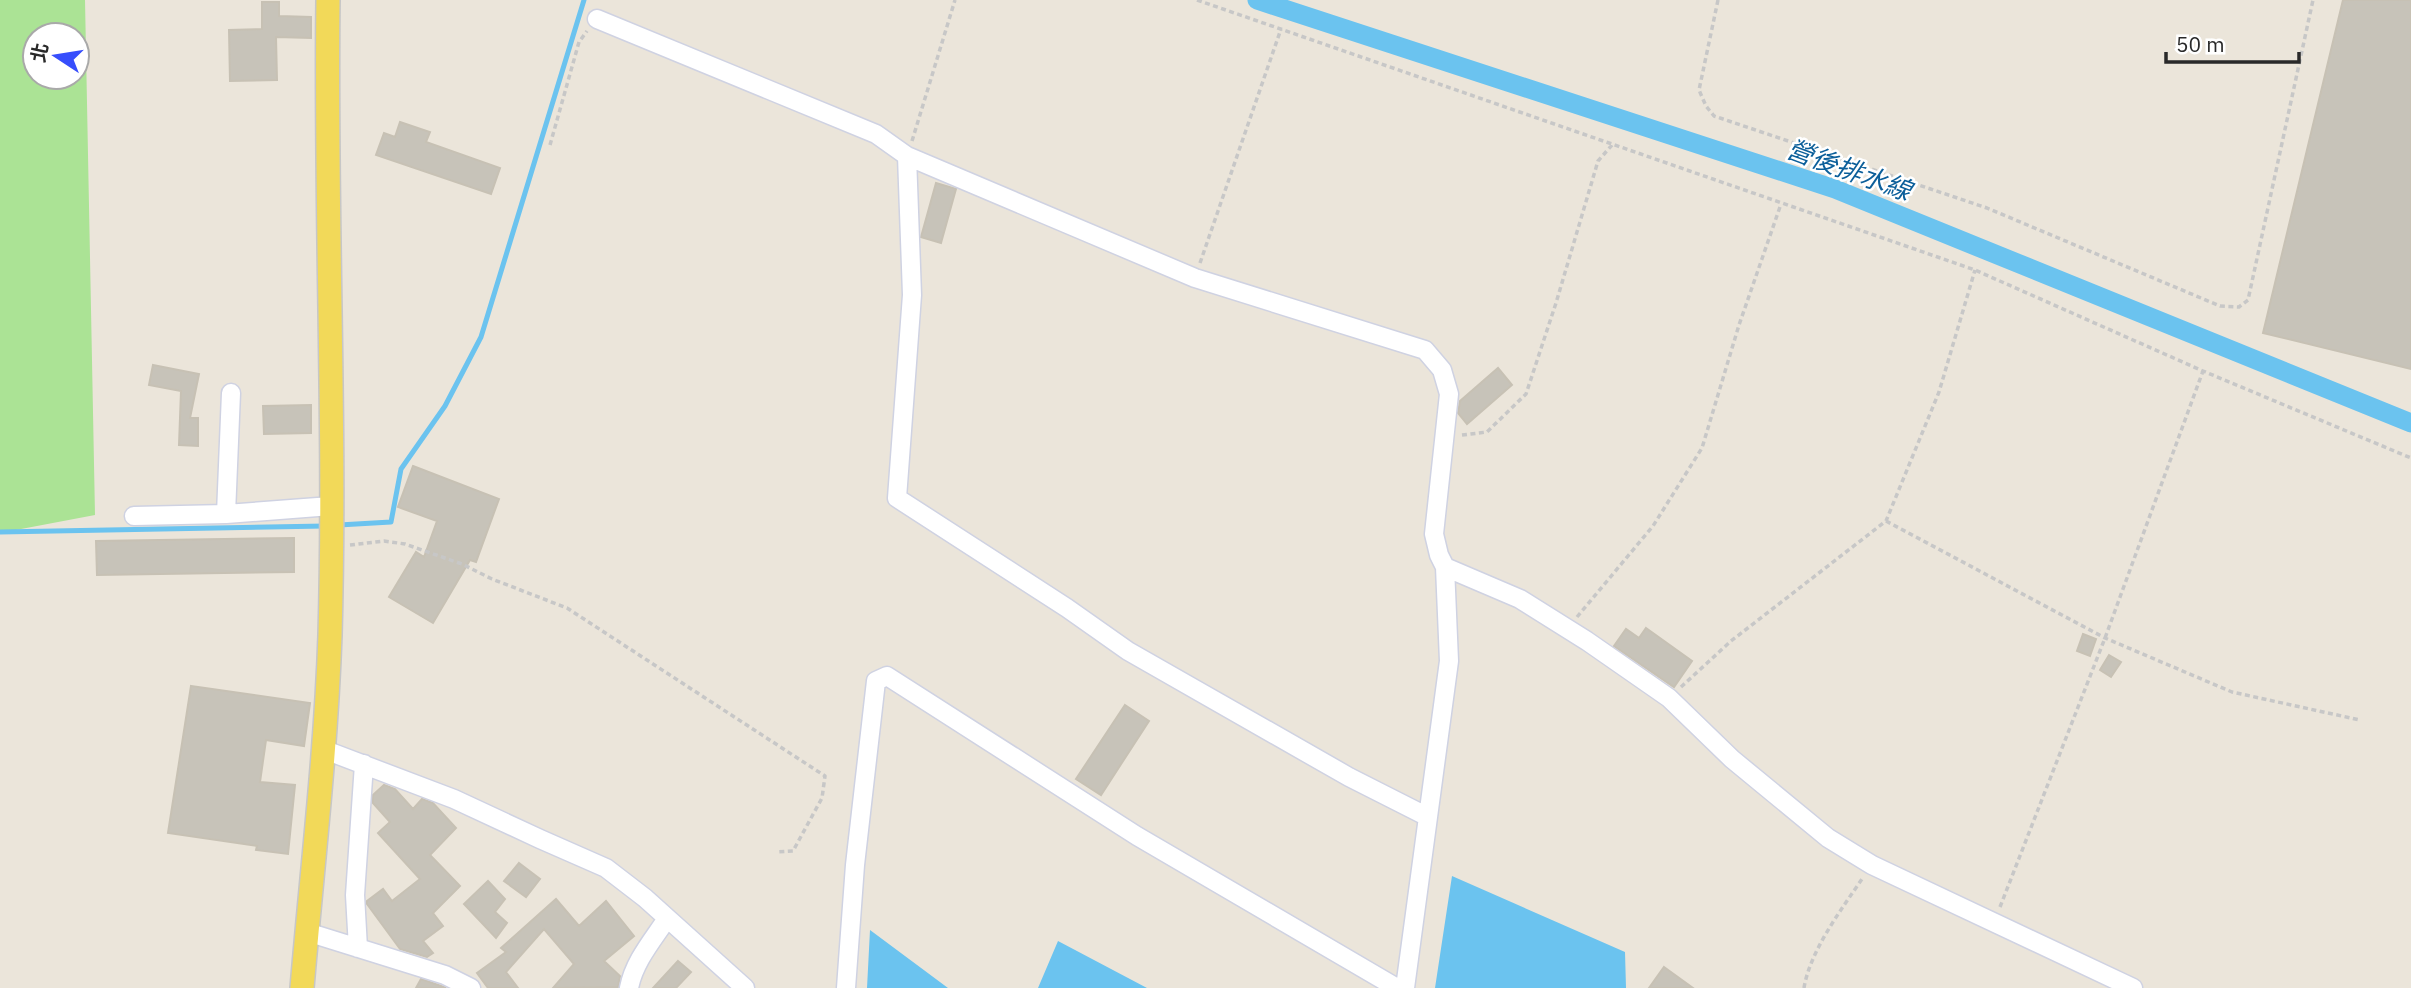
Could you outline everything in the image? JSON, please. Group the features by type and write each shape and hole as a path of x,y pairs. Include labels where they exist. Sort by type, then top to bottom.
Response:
{"main road":[{"path":"302,988 325,750 331,549 326,109 328,0"}],"lane":[{"path":"597,19 876,134 907,156 1195,278 1425,350 1442,370 1450,394 1434,534 1445,567 1449,661 1405,988"},
{"path":"907,156 912,295 897,498 1067,608 1128,651 1349,776 1428,817"},
{"path":"226,514 230,393"},
{"path":"134,516 226,514 331,506"},
{"path":"1445,567 1520,599 1669,698 1732,760 1828,838 1872,865 2133,988"},
{"path":"846,988 858,840 876,681 887,676 1138,836 1397,988"},
{"path":"325,750 454,799 606,868 645,898 741,986"},
{"path":"358,948 355,895 364,764"},
{"path":"629,988 631,977 642,956 666,920"},
{"path":"307,932 445,975 471,988"}],"path":[{"path":"907,156 955,0"},
{"path":"1197,0 1975,270 2203,371 2411,458"},
{"path":"1718,0 1699,90 1714,116 1987,208 2220,306 2239,307 2248,300 2314,0"},
{"path":"550,145 579,42 597,19"},
{"path":"1195,278 1281,29"},
{"path":"1444,438 1487,432 1526,394 1598,161 1612,145"},
{"path":"1567,628 1653,526 1702,448 1781,204"},
{"path":"1669,698 1731,641 1886,521 1939,392 1975,270"},
{"path":"1994,922 2105,638 2203,371"},
{"path":"1886,521 2105,638 2232,692 2360,720"},
{"path":"331,549 384,541 405,544 462,564 492,579 567,608 825,776 822,798 793,851 776,852"},
{"path":"1804,988 1806,978 1830,928 1872,865"}],"green space":[{"path":"0,0 85,0 85,21 21,21 21,91 87,91 95,515 0,533"}],"water":[{"path":"1452,876 1625,952 1626,988 1435,988"},
{"path":"870,930 948,988 867,988"},
{"path":"1058,941 1147,988 1038,988"}],"building":[{"path":"2343,0 2411,0 2411,369 2263,333"},
{"path":"262,2 279,2 279,16 311,17 311,38 276,37 277,80 230,81 229,30 262,29"},
{"path":"400,122 430,132 426,142 500,168 491,194 376,155 384,133 395,137"},
{"path":"936,183 956,189 941,243 921,237"},
{"path":"153,365 199,374 190,418 198,418 198,446 179,445 181,391 149,385"},
{"path":"1498,368 1512,385 1467,424 1458,413 1460,401"},
{"path":"311,405 311,433 264,434 263,406"},
{"path":"413,466 499,499 476,562 470,560 433,623 389,597 416,552 424,557 437,521 398,507"},
{"path":"294,538 294,572 97,575 96,541"},
{"path":"1646,628 1692,661 1674,687 1614,646 1626,629 1639,638"},
{"path":"2083,634 2096,639 2090,656 2077,651"},
{"path":"2109,655 2121,662 2111,677 2100,670"},
{"path":"191,686 310,703 304,746 266,740 260,782 295,785 288,854 256,850 257,846 168,833"},
{"path":"1125,705 1149,721 1101,795 1076,779"},
{"path":"384,785 395,789 413,809 422,799 433,803 456,828 430,855 460,886 433,913 443,926 423,941 433,953 427,957 400,949 367,904 367,901 383,889 392,901 420,879 378,833 390,822 373,803 373,795"},
{"path":"519,863 540,879 526,897 504,881"},
{"path":"488,881 505,899 495,912 507,923 496,938 464,904"},
{"path":"556,899 579,926 606,901 634,936 604,961 620,976 618,987 553,988 574,964 544,929 506,972 518,988 488,988 477,973 506,952 501,948"},
{"path":"678,961 691,972 676,988 653,988"},
{"path":"1664,967 1693,988 1649,988"},
{"path":"421,979 441,986 446,988 416,988"}],"waterway":[{"path":"339,525 391,522 401,469 445,406 481,337 584,0"},
{"name":"營後排水線","path":"1257,0 1835,189 2411,423"},
{"path":"0,532 325,526"}]}
